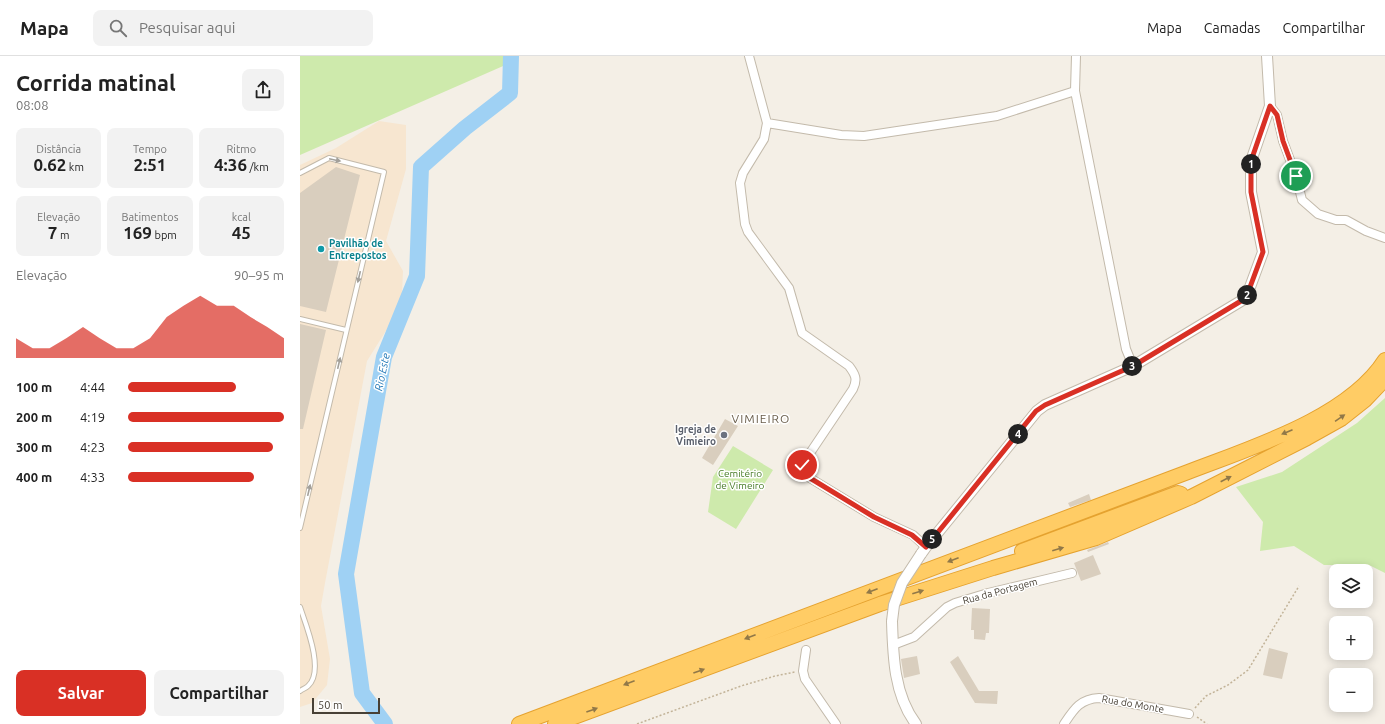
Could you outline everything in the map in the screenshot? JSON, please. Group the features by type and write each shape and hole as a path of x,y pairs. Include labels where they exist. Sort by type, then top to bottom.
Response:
{"highway":[{"path":"519,724 1188,472 1291,430 1332,410 1358,390 1380,368 1385,360"},
{"path":"555,724 880,604 993,568 1096,538 1191,497 1307,438 1340,418 1365,400 1385,379"}],"street":[{"path":"749,56 767,124 764,139 743,172 740,183 745,224 748,232 789,288 802,333 849,366 854,372 856,378 853,389 802,465 802,472 874,517 912,535 924,550"},
{"path":"1076,56 1075,91 1126,349 1133,366"},
{"path":"916,724 910,717 902,697 896,670 892,622 894,605 902,583 924,550 1036,411 1045,405 1133,366 1246,298 1263,252 1251,192 1251,161 1270,106 1267,56"},
{"path":"767,124 841,135 864,136 997,116 1075,91"},
{"path":"1270,106 1277,115 1283,141 1296,176 1302,200 1318,214 1336,220 1346,220 1366,231 1385,238"},
{"name":"Rua da Portagem","path":"893,645 914,637 947,607 954,604 988,593 1072,573"},
{"path":"806,650 803,671 836,724"},
{"name":"Rua do Monte","path":"1064,724 1076,707 1082,702 1099,698 1189,714"}],"lane":[{"path":"300,173 329,158 384,172 300,528"},
{"path":"300,319 346,330"},
{"path":"300,607 308,630 315,661 314,676 309,686 300,691"}],"path":[{"path":"1207,724 1200,718 1189,714 1206,696 1228,685 1248,670 1299,586"},
{"path":"637,724 741,686 775,676 803,671"}],"shaded area":[{"path":"379,121 406,125 406,169 386,241 403,271 402,294 392,321 367,361 321,606 330,659 327,685 312,703 300,707 300,165 336,148"}],"green space":[{"path":"300,56 516,56 517,60 300,155"},
{"path":"1385,398 1385,573 1373,567 1373,564 1324,565 1294,546 1260,551 1263,522 1236,487 1282,472 1357,423"},
{"name":"Cemitério de Vimeiro","path":"733,446 773,470 736,529 708,512 713,477"}],"building":[{"name":"Pavilhão de Entrepostos","path":"336,167 360,175 326,312 300,306 300,193"},
{"path":"300,324 326,330 303,429 300,429"},
{"name":"Igreja de Vimieiro","path":"725,419 738,426 713,465 702,458"},
{"path":"1089,494 1091,500 1070,507 1068,503"},
{"path":"1108,542 1109,544 1088,552 1087,550"},
{"path":"1093,555 1101,574 1081,581 1074,563"},
{"path":"972,608 990,609 989,633 986,633 985,640 974,639 974,630 971,630"},
{"path":"1269,648 1288,653 1282,679 1263,675"},
{"path":"917,656 920,674 904,678 901,659"},
{"path":"958,656 979,691 998,691 997,704 975,703 950,662"}],"waterway":[{"name":"Rio Este","path":"385,724 362,693 346,574 384,357 417,276 421,167 465,128 510,93 511,56"}],"place":[{"name":"Pavilhão de Entrepostos","path":"321,249"},
{"name":"Igreja de Vimieiro","path":"724,435"}],"district":[{"name":"VIMIEIRO","path":"761,418"}],"route":[{"path":"802,465 801,469 805,475 874,517 912,535 926,547 1036,411 1045,405 1133,366 1246,298 1263,252 1251,192 1251,161 1270,106 1277,115 1283,141 1296,176"}]}
